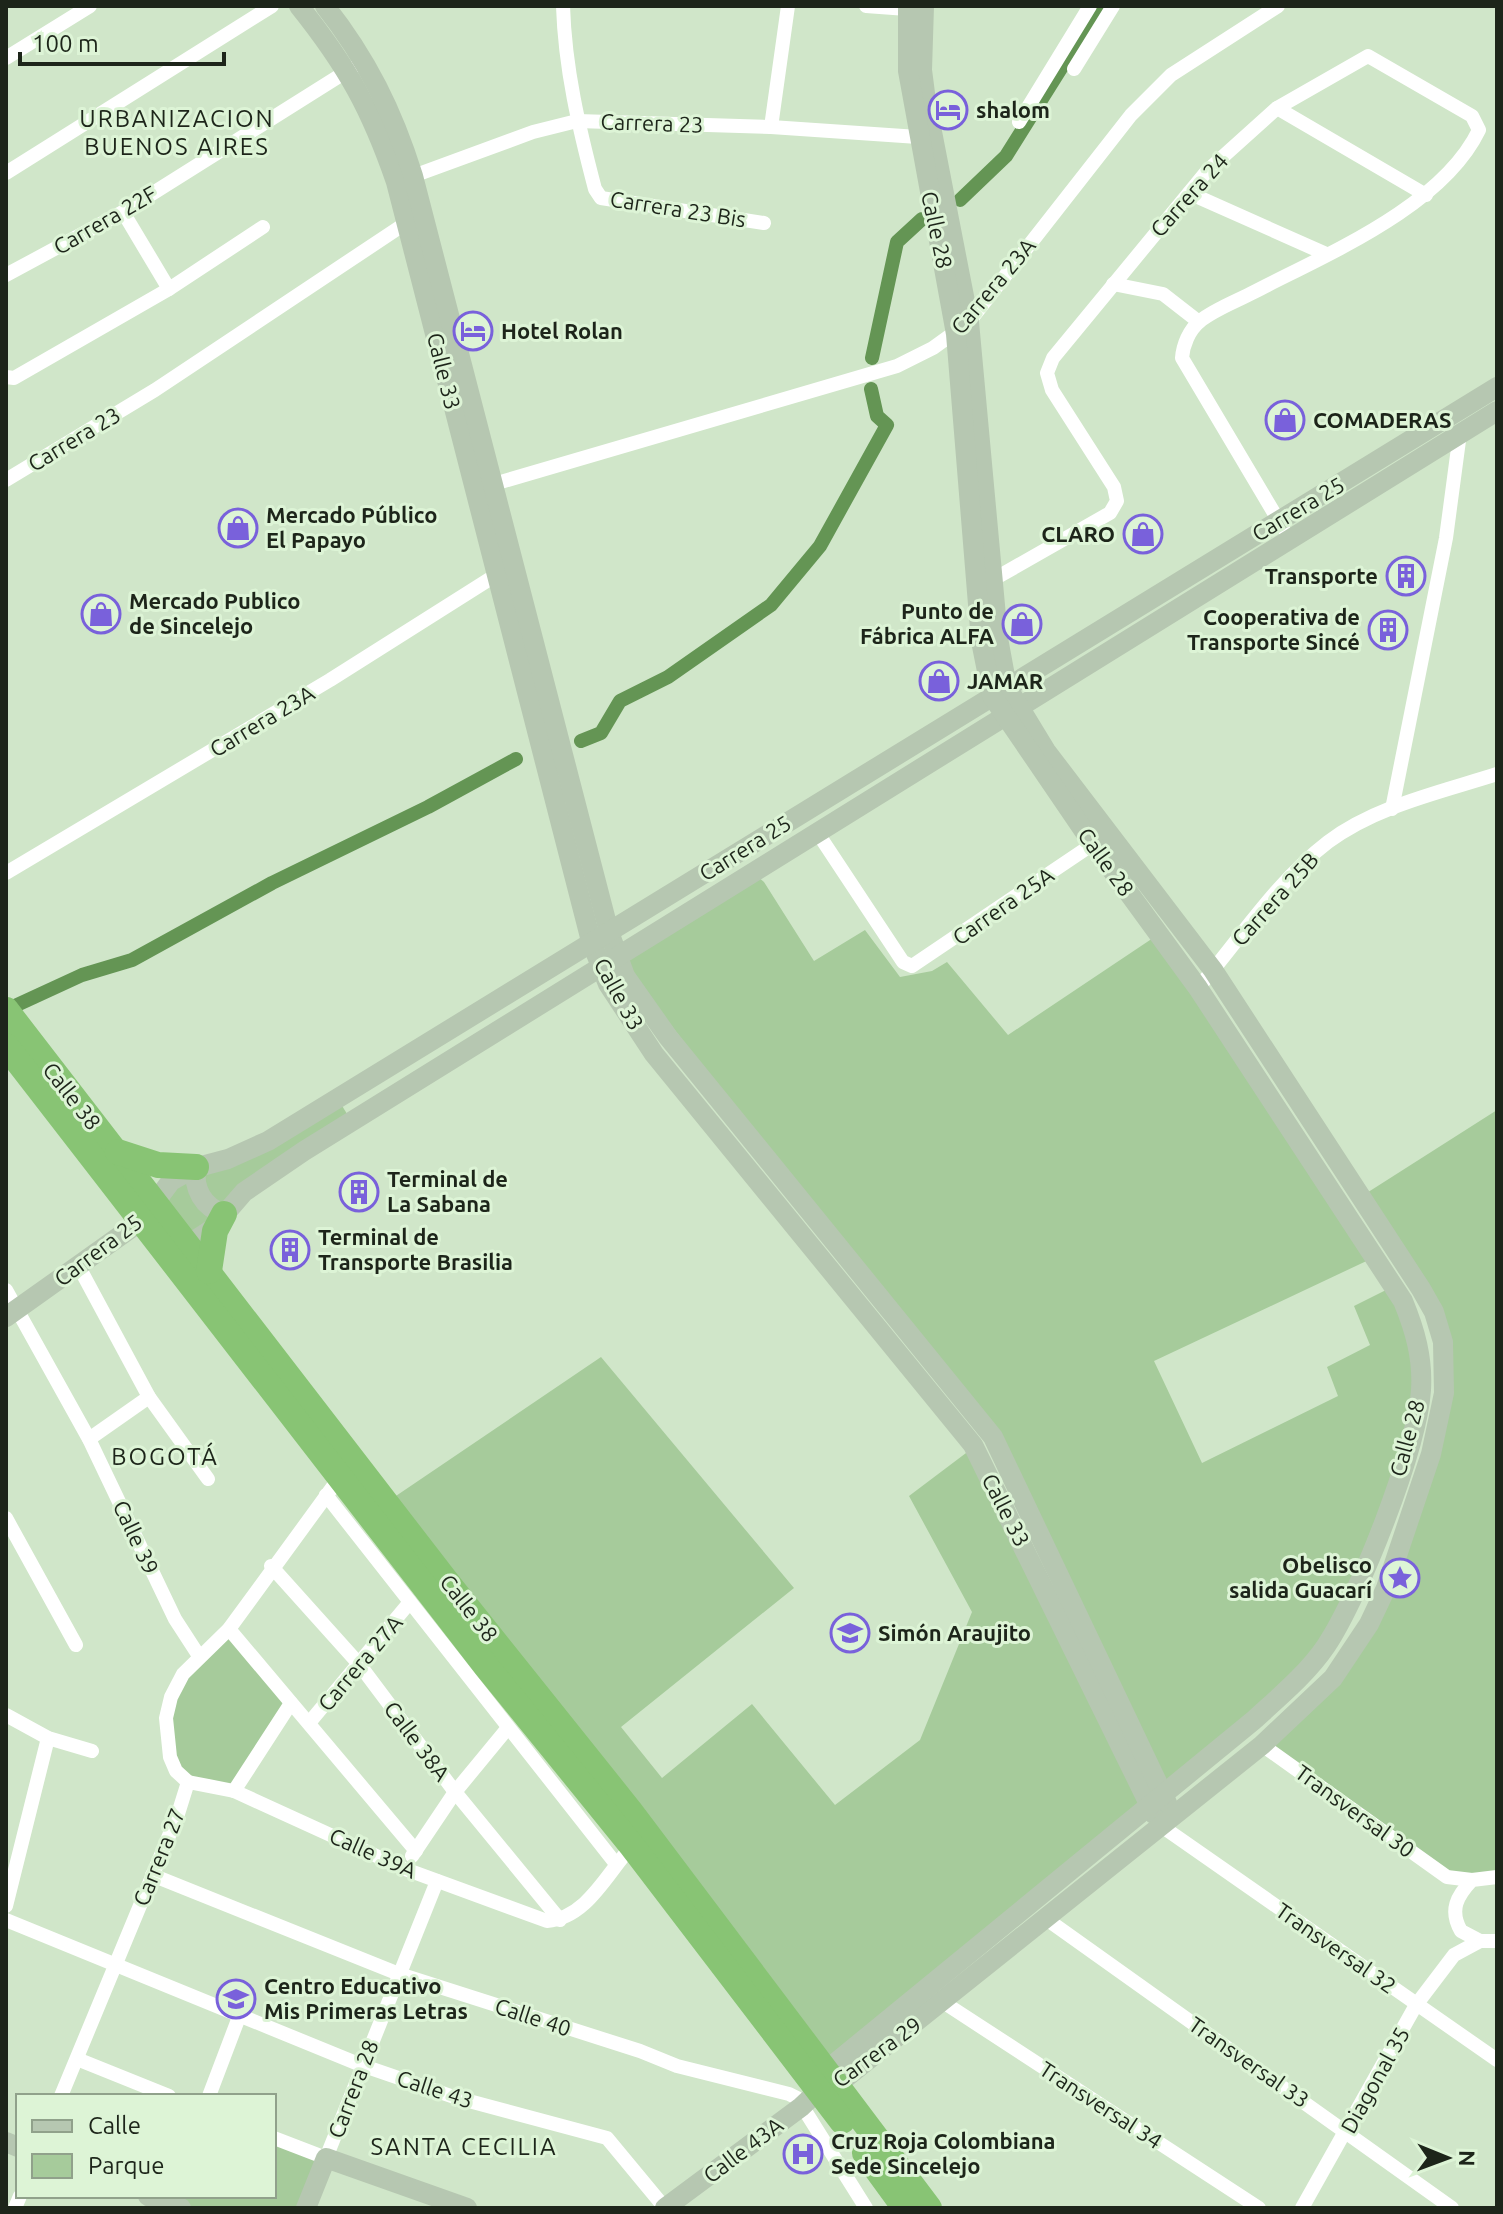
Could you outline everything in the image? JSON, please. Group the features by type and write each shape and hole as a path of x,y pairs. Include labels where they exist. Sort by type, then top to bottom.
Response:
{"highway":[{"name":"Calle 38","path":"10,1015 116,1151 148,1211"},
{"name":"Calle 38","path":"6,1046 178,1250 333,1486 624,1855 822,2088 929,2208"},
{"path":"116,1151 158,1165 196,1167"},
{"path":"209,1271 215,1231 224,1214"},
{"name":"Calle 38","path":"178,1250 209,1271 822,2088 905,2208"}],"street":[{"path":"6,58 90,6"},
{"path":"6,173 272,6"},
{"name":"Calle 33","path":"299,6 387,102 414,217 494,484 600,936"},
{"name":"Calle 33","path":"325,6 356,65"},
{"path":"563,6 565,46 577,121"},
{"path":"771,127 788,6"},
{"path":"866,6 913,7"},
{"path":"1019,122 1090,6"},
{"path":"1074,69 1113,6"},
{"name":"Carrera 23A","path":"494,484 897,366 962,328 1131,115 1171,75 1278,6"},
{"name":"Calle 28","path":"913,7 908,71 918,137 962,328 981,641 1000,692 1093,844 1198,988 1403,1301 1419,1348 1421,1391 1403,1461 1366,1567 1325,1648"},
{"name":"Calle 28","path":"913,7 962,328 994,579 1000,692"},
{"name":"Carrera 24","path":"994,579 1110,513 1117,501 1114,487 1052,390 1047,373 1053,358 1207,171 1277,108 1368,56 1472,116 1479,130 1471,146 1426,195"},
{"name":"Carrera 22F","path":"6,275 123,212 356,65"},
{"path":"1277,108 1426,195 1326,254 1199,322 1185,342 1182,358 1290,539"},
{"name":"Carrera 23","path":"404,179 533,132 577,121 771,127 918,137"},
{"name":"Carrera 23 Bis","path":"577,121 595,189 608,201 764,223"},
{"path":"1189,193 1326,254"},
{"path":"123,212 169,289"},
{"name":"Calle 33","path":"414,217 495,575 620,1005 654,1054 974,1447 1170,1825"},
{"name":"Carrera 23","path":"6,480 155,390 414,217"},
{"path":"6,377 14,378 169,289 263,227"},
{"path":"1113,284 1163,294 1199,322"},
{"name":"Carrera 25","path":"12,1314 79,1267 148,1211 171,1181 196,1167 228,1159 268,1141 1497,387"},
{"name":"Carrera 25","path":"178,1250 212,1229 244,1192 293,1158 609,959 1497,411"},
{"path":"1392,809 1446,538 1460,433"},
{"name":"Carrera 23A","path":"7,873 330,680 514,565"},
{"name":"Calle 28","path":"1010,711 1046,751 1213,970 1434,1312 1443,1342 1445,1381 1439,1422 1386,1588"},
{"name":"Carrera 25B","path":"1198,988 1308,859 1351,828 1392,809 1497,774"},
{"name":"Carrera 25A","path":"817,832 903,962 912,966 1093,844"},
{"name":"Calle 33","path":"609,959 668,1037 993,1437 1155,1798"},
{"path":"196,1167 198,1192 210,1207 224,1214"},
{"path":"79,1267 149,1397 208,1479"},
{"name":"Calle 39","path":"6,1290 12,1314 89,1439 175,1619 199,1656"},
{"path":"872,1325 889,1312"},
{"path":"89,1439 149,1397"},
{"path":"333,1486 410,1602 507,1729 624,1855 579,1911 560,1920"},
{"name":"Carrera 27","path":"62,2094 188,1782 176,1771 170,1757 166,1718 171,1697 183,1674 229,1629 271,1566 333,1486"},
{"path":"6,1518 76,1645"},
{"name":"Calle 38A","path":"271,1566 359,1664 455,1792 560,1920"},
{"name":"Carrera 29","path":"822,2088 943,2002 1045,1918 1170,1825 1262,1745 1333,1678 1369,1624 1386,1588"},
{"name":"Carrera 27A","path":"309,1723 410,1602"},
{"path":"229,1629 416,1851"},
{"name":"Carrera 29","path":"822,2088 1155,1798 1254,1720 1299,1679 1325,1648"},
{"name":"Carrera 27A","path":"234,1791 291,1703"},
{"path":"6,1715 48,1738 92,1751"},
{"path":"405,1869 455,1792 507,1729"},
{"path":"6,1906 48,1738"},
{"name":"Transversal 30","path":"1262,1745 1447,1877 1472,1880 1497,1877"},
{"name":"Calle 39A","path":"188,1782 234,1791 405,1869 532,1917 560,1920"},
{"name":"Transversal 32","path":"1170,1825 1416,2005 1497,2060"},
{"name":"Calle 40","path":"152,1875 399,1974 640,2051 677,2066 797,2098 822,2088 866,2208"},
{"path":"1447,1877 1457,1923 1454,1955"},
{"path":"1454,1906 1458,1894 1472,1880"},
{"name":"Carrera 28","path":"306,2208 437,1881"},
{"name":"Transversal 33","path":"1045,1918 1452,2208"},
{"name":"Calle 43","path":"6,1920 113,1967 361,2065 454,2097 607,2138 665,2208"},
{"path":"1457,1923 1461,1931 1480,1941 1497,1941"},
{"name":"Diagonal 35","path":"1302,2208 1416,2005 1454,1955 1480,1941"},
{"name":"Transversal 34","path":"943,2002 1259,2208"},
{"path":"210,2094 239,2017"},
{"path":"77,2059 164,2094"},
{"name":"Calle 43A","path":"665,2208 822,2088"},
{"path":"276,2139 467,2208"}],"green space":[{"path":"751,871 764,882 814,961 865,930 900,977 932,971 947,962 1008,1035 1159,934 1375,1257 1154,1361 1202,1463 1338,1396 1327,1367 1370,1345 1354,1306 1394,1286 1413,1324 1417,1413 1325,1648 1162,1793 993,1437 889,1312 617,954"},
{"path":"336,1096 352,1122 188,1243 151,1196"},
{"path":"1497,1110 1497,1878 1447,1877 1262,1745 1351,1653 1431,1454 1443,1341 1362,1196"},
{"path":"601,1357 794,1588 621,1727 662,1778 752,1704 835,1805 920,1740 972,1612 909,1496 974,1447 1148,1804 828,2069 387,1502"},
{"path":"229,1629 291,1703 234,1791 188,1782 170,1757 171,1697"},
{"path":"276,2139 326,2158 306,2208 181,2208 172,2198 276,2198"}],"waterway":[{"path":"960,200 1006,156 1100,6"},
{"path":"872,358 897,242 922,219"},
{"path":"581,741 601,733 620,701 668,677 771,605 820,546 887,425 877,416 871,389"},
{"path":"6,1010 82,975 132,960 272,883 428,807 516,759"}],"place":[{"name":"shalom","path":"948,110"},
{"name":"Hotel Rolan","path":"473,331"},
{"name":"COMADERAS","path":"1285,420"},
{"name":"Mercado Público El Papayo","path":"238,528"},
{"name":"CLARO","path":"1143,534"},
{"name":"Transporte","path":"1406,576"},
{"name":"Mercado Publico de Sincelejo","path":"101,614"},
{"name":"Punto de Fábrica ALFA","path":"1022,624"},
{"name":"Cooperativa de Transporte Sincé","path":"1388,630"},
{"name":"JAMAR","path":"939,681"},
{"name":"Terminal de La Sabana","path":"359,1192"},
{"name":"Terminal de Transporte Brasilia","path":"290,1250"},
{"name":"Obelisco salida Guacarí","path":"1400,1578"},
{"name":"Simón Araujito","path":"850,1633"},
{"name":"Centro Educativo Mis Primeras Letras","path":"236,1999"},
{"name":"Cruz Roja Colombiana Sede Sincelejo","path":"803,2154"}],"district":[{"name":"URBANIZACION BUENOS AIRES","path":"177,133"},
{"name":"BOGOTÁ","path":"165,1457"},
{"name":"SANTA CECILIA","path":"464,2147"}]}
